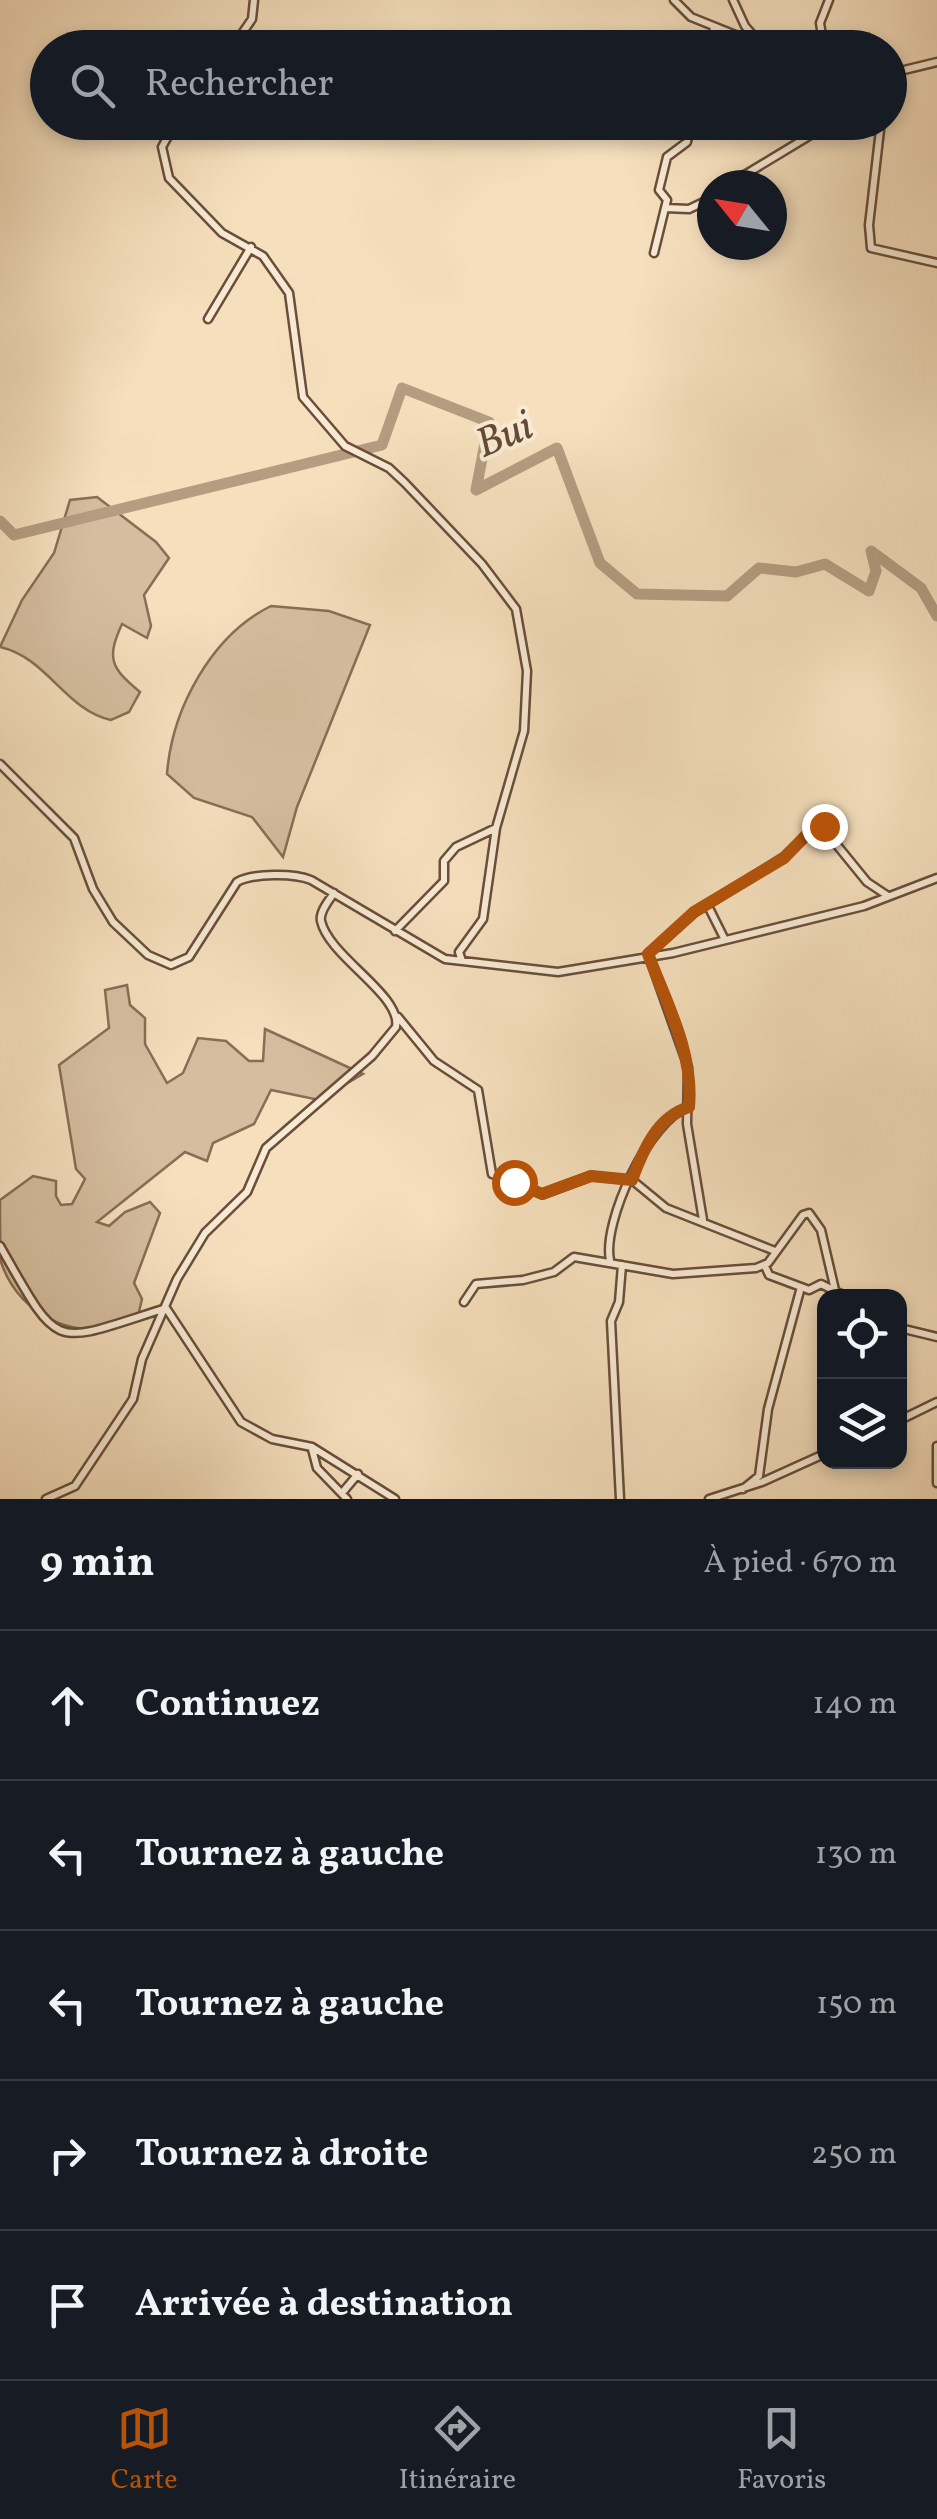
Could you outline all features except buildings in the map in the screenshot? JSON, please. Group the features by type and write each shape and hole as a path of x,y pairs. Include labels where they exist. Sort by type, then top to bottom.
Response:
{"street":[{"path":"244,30 252,19 254,0"},
{"path":"674,0 691,17 719,30"},
{"path":"733,0 749,30"},
{"path":"821,30 820,22 829,0"},
{"path":"907,69 937,62"},
{"path":"166,140 162,147 169,178 222,232 251,247 282,279 294,307 294,348 303,398 345,446 389,468 405,483 482,564 516,609 524,638 527,704 510,787 496,828 483,919 459,952 462,961"},
{"path":"654,253 667,200 659,190 666,160 686,140"},
{"path":"753,170 802,140"},
{"path":"879,140 872,180 871,248 937,263"},
{"path":"665,208 689,209 697,205"},
{"path":"208,319 251,247"},
{"path":"0,764 74,838 93,888 112,922 163,963 186,961 241,879 297,875 445,959 558,972 648,954 673,953 889,897 937,878"},
{"path":"648,954 707,904 784,858 819,823 866,882 889,897"},
{"path":"395,932 444,881 444,860 456,846 496,828"},
{"path":"334,893 322,912 323,924 344,956 434,1061 478,1090 492,1174 542,1194 591,1176 632,1180 666,1208 775,1251"},
{"path":"707,904 724,938"},
{"path":"648,954 688,1067 687,1124 703,1220"},
{"path":"46,1499 75,1486 133,1399 142,1359 195,1247 247,1192 266,1148 372,1056 391,1034 398,1017"},
{"path":"610,1260 606,1239 658,1129 670,1114 689,1107"},
{"path":"464,1302 476,1284 523,1280 554,1272 574,1257 710,1274 765,1266 809,1213 821,1230 834,1289"},
{"path":"0,1246 40,1317 54,1331 67,1334 103,1329 166,1308"},
{"path":"620,1499 612,1321 619,1302 622,1265"},
{"path":"765,1266 768,1275 808,1290 821,1284 832,1289"},
{"path":"743,1489 759,1476 768,1409 802,1287"},
{"path":"166,1308 240,1422 272,1438 312,1448 395,1499"},
{"path":"907,1331 937,1334"},
{"path":"907,1417 937,1402"},
{"path":"937,1446 937,1483"},
{"path":"312,1448 318,1468 344,1496 358,1474"},
{"path":"709,1499 817,1457"}],"shaded area":[{"path":"97,497 156,542 169,558 144,595 151,626 147,638 122,624 117,636 114,662 140,692 129,712 111,720 81,706 31,662 0,647 22,600 54,553 70,500"},
{"path":"271,606 329,611 370,625 297,807 283,857 252,817 194,798 167,774 177,724 199,676 231,635"},
{"path":"127,985 130,1005 145,1018 145,1044 167,1083 183,1073 198,1038 226,1041 249,1061 263,1061 265,1029 363,1074 319,1100 271,1090 254,1124 213,1143 207,1161 185,1152 97,1222 109,1226 125,1212 150,1202 160,1213 134,1283 142,1299 138,1316 119,1325 78,1328 40,1313 10,1282 1,1262 0,1200 33,1176 56,1181 56,1196 61,1205 72,1204 85,1179 76,1169 59,1065 109,1028 105,990"}],"waterway":[{"name":"Bui","path":"0,521 14,535 382,445 402,388 489,422 476,490 557,448 600,563 637,594 727,596 759,568 796,572 825,564 869,591 876,571 871,551 921,588 937,616"}],"route":[{"path":"514,1182 542,1194 554,1192 576,1178 608,1175 632,1180 658,1129 670,1114 689,1107 691,1086 681,1040 648,954 694,912 751,874 784,858 817,824 824,826"}]}
